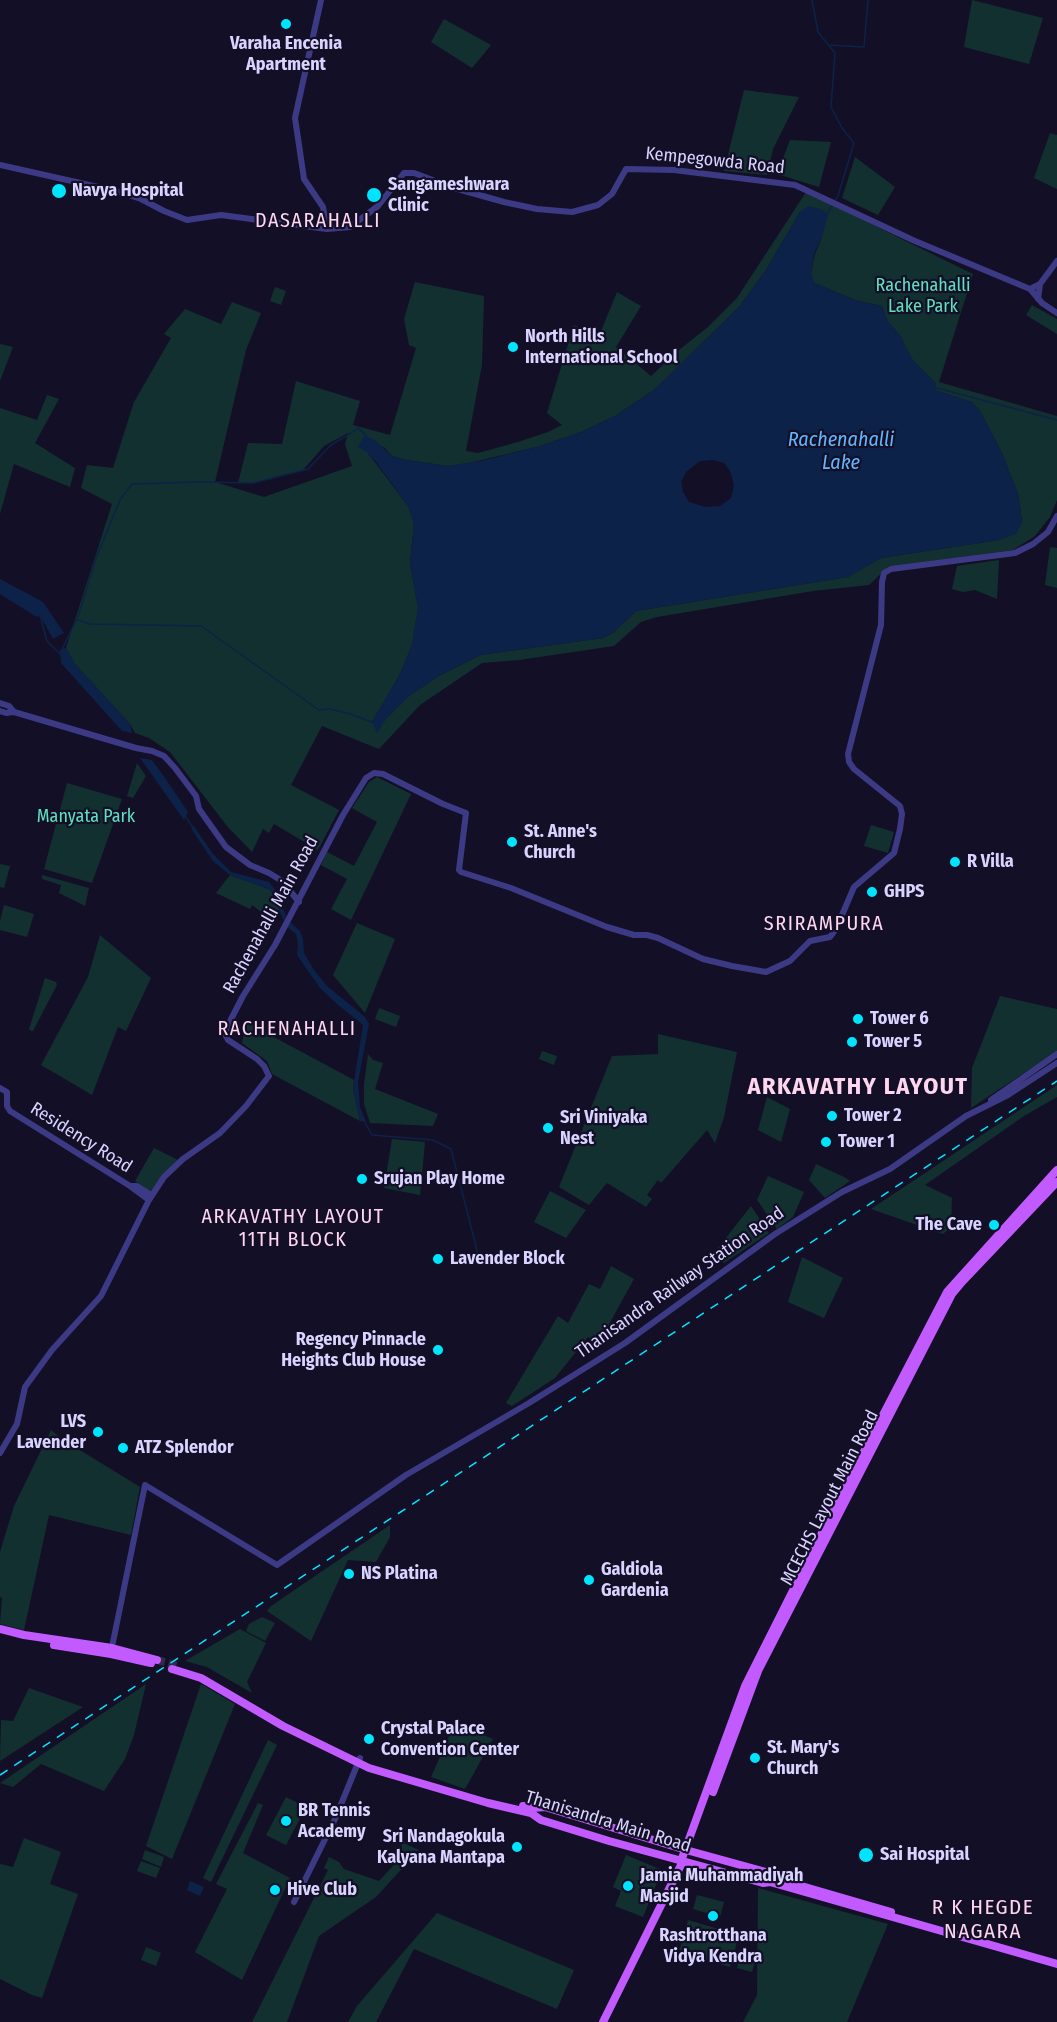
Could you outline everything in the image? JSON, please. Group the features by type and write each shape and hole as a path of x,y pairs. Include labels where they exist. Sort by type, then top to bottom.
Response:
{"main road":[{"name":"MCECHS Layout Main Road","path":"688,1849 745,1686 947,1292 1057,1170"},
{"name":"MCECHS Layout Main Road","path":"688,1849 758,1671 952,1294 1057,1182"},
{"path":"0,1631 22,1639 112,1651 157,1662"},
{"name":"Thanisandra Main Road","path":"175,1667 228,1686 296,1728 359,1760 532,1811 541,1820 682,1863 763,1884 768,1879"},
{"name":"Thanisandra Main Road","path":"532,1811 545,1807 574,1815 766,1872 768,1879"},
{"path":"532,1811 667,1848 768,1879"},
{"path":"570,1828 574,1815"},
{"path":"603,2022 688,1849"},
{"name":"Thanisandra Main Road","path":"768,1879 951,1932 1057,1959"},
{"name":"Thanisandra Main Road","path":"963,1935 1057,1964"}],"street":[{"path":"321,0 295,118 303,179 323,207 327,229"},
{"name":"Kempegowda Road","path":"0,165 116,191 187,219 221,215 327,229 350,227 378,206 404,172 414,173 454,188 504,202 572,212 598,205 612,194 622,174 630,168 674,170 795,185 915,241 1030,289 1038,299 1057,313"},
{"path":"1030,289 1040,284 1057,261"},
{"path":"1038,299 1040,284"},
{"name":"Rachenahalli Main Road","path":"0,1453 17,1424 25,1387 52,1350 101,1296 150,1197 174,1167 220,1133 246,1106 269,1076 257,1059 228,1040 226,1027 290,919 343,815 366,778 374,773 383,774 466,813 459,870 461,872 511,888 607,927 658,938 704,958 732,966 766,972 790,961 810,941 830,937 836,929 854,887 894,853 902,814 900,806 854,769 849,762 848,754 881,625 884,573 891,569 1015,553 1033,544 1048,532 1057,516"},
{"path":"0,703 9,706 14,712"},
{"path":"0,711 14,712 164,756 176,768 196,796 199,809 226,847 250,865 269,873 282,882 299,902"},
{"name":"Thanisandra Railway Station Road","path":"112,1651 145,1485 277,1565 406,1476 625,1343 775,1234 842,1192 890,1169 1057,1054"},
{"name":"Thanisandra Railway Station Road","path":"981,1107 1008,1095 1057,1064"},
{"name":"Residency Road","path":"0,1088 7,1092 6,1106 10,1112 150,1197"},
{"path":"294,1902 335,1819 359,1760"}],"green space":[{"path":"972,0 1043,18 1029,64 964,47"},
{"path":"444,19 491,45 472,68 431,42"},
{"path":"744,90 799,97 773,149 767,175 724,171"},
{"path":"1050,133 1057,135 1057,189 1034,178"},
{"path":"790,140 831,142 819,187 777,174"},
{"path":"855,157 895,187 878,215 842,198"},
{"name":"Rachenahalli Lake Park","path":"806,192 973,274 939,382 1057,416 1057,500 1050,517 1035,536 1013,550 888,567 869,585 813,591 657,617 641,622 614,646 482,663 420,705 379,749 322,726 291,785 339,810 318,850 274,824 269,833 263,829 252,852 227,826 170,752 149,738 135,733 130,724 74,663 66,648 112,504 81,488 87,465 113,468 134,402 171,338 164,334 185,309 221,324 232,302 261,313 246,350 215,482 264,497 352,466 345,444 348,433 324,446 303,470 253,483 238,483 248,443 282,444 296,381 360,401 353,425 390,435 416,348 409,345 404,319 415,282 484,296 482,365 466,451 478,453 548,432 562,425 547,413 574,325 599,336 617,292 641,306 616,347 651,376 708,327 737,298","holes":["800,212 822,237 811,273 814,283 858,301 882,306 887,320 901,337 912,359 936,384 934,390 972,402 980,411 1001,451 1018,494 1022,522 999,540 881,558 848,577 636,611 614,632 603,638 480,655 437,677 409,696 386,719 372,722 399,676 412,645 418,608 410,563 414,523 408,506 368,453 384,447 392,456 406,460 448,466 469,463 537,447 581,432 615,416 654,390 739,307 766,270"]},
{"path":"275,287 286,291 281,305 270,301"},
{"path":"1032,305 1057,319 1057,334 1026,315"},
{"path":"0,344 13,347 0,381"},
{"path":"47,395 59,399 35,443 75,468 70,487 14,464 0,514 0,408 37,420"},
{"path":"1050,547 1057,548 1057,588 1045,585"},
{"path":"999,560 997,599 975,590 963,592 952,589 957,566"},
{"path":"137,763 146,776 133,798 127,796"},
{"path":"377,777 411,794 351,920 331,909 347,879 321,865 327,852 354,866 377,822 352,808 369,782"},
{"name":"Manyata Park","path":"67,783 122,799 92,883 44,869"},
{"path":"871,825 894,832 888,853 864,846"},
{"path":"0,864 10,866 4,888 0,887"},
{"path":"42,875 89,888 85,906 59,893 61,885 42,879"},
{"path":"230,875 271,890 281,914 269,918 252,905 250,909 216,893"},
{"path":"4,905 34,914 27,937 0,930"},
{"path":"357,923 395,939 365,1013 333,975"},
{"path":"100,935 151,978 126,1031 118,1027 92,1095 41,1065 88,977"},
{"path":"45,978 56,982 57,985 31,1031 29,1029"},
{"path":"1000,996 1057,1009 1057,1051 971,1108 972,1068"},
{"path":"379,1008 400,1016 396,1027 375,1019"},
{"path":"246,1022 354,1080 353,1088 360,1121 272,1074 267,1061 242,1043"},
{"path":"658,1034 737,1052 724,1117 715,1143 707,1130 661,1183 658,1180 647,1195 652,1199 646,1207 607,1183 589,1205 559,1187 612,1056 658,1054"},
{"path":"542,1051 557,1056 554,1065 539,1059"},
{"path":"368,1054 373,1060 383,1063 375,1089 438,1114 433,1126 370,1123 364,1104"},
{"path":"1057,1085 1057,1097 1024,1116 925,1185 952,1198 951,1227 943,1234 871,1209"},
{"path":"767,1097 790,1109 781,1142 758,1130"},
{"path":"392,1139 425,1142 420,1195 384,1188"},
{"path":"154,1148 178,1160 151,1192 135,1181"},
{"path":"816,1164 850,1181 825,1198 809,1180"},
{"path":"768,1176 804,1192 793,1217 777,1229 757,1200"},
{"path":"550,1191 586,1210 566,1238 534,1222"},
{"path":"751,1206 769,1233 724,1263 714,1253"},
{"path":"802,1257 843,1278 824,1318 788,1302"},
{"path":"611,1266 634,1279 598,1344 588,1337 555,1378 512,1406 506,1403 558,1316 568,1323 589,1284 600,1289"},
{"path":"51,1430 140,1487 131,1535 49,1515 24,1630 0,1624 2,1598 0,1597 0,1552 14,1506"},
{"path":"390,1525 390,1537 376,1562 348,1560 311,1641 267,1611 271,1606"},
{"path":"262,1617 275,1623 265,1641 246,1631 249,1624"},
{"path":"240,1629 266,1643 247,1682 252,1693 207,1667 185,1661"},
{"path":"146,1684 134,1735 125,1759 104,1791 41,1764 13,1787 0,1783"},
{"path":"201,1684 235,1704 172,1859 146,1846"},
{"path":"29,1688 83,1707 0,1761 1,1720 13,1721"},
{"path":"455,1723 493,1739 465,1789 431,1777"},
{"path":"268,1740 277,1745 211,1882 203,1878"},
{"name":"BR Tennis Academy","path":"286,1797 306,1807 286,1845 266,1835"},
{"path":"258,1803 263,1805 243,1853 290,1878 242,1980 195,1952 227,1889 216,1884"},
{"path":"24,1838 61,1852 50,1884 78,1894 42,1998 0,1979 0,1864 13,1867"},
{"path":"401,1842 419,1850 376,1897 319,1936 287,2022 252,2022 328,1870 324,1868 329,1857 339,1862 344,1869 379,1881 403,1855"},
{"path":"145,1850 164,1857 161,1867 142,1859"},
{"path":"626,1855 662,1870 643,1917 615,1906 621,1891 613,1887"},
{"path":"141,1861 160,1868 156,1878 137,1871"},
{"path":"758,1888 888,1924 847,2022 743,2022 757,1995"},
{"path":"697,1895 724,1902 720,1917 693,1909"},
{"path":"437,1913 574,1970 557,2009 414,1949 376,2022 348,2022 357,2006"},
{"path":"688,1920 739,1935 730,1967 679,1952"},
{"path":"146,1947 161,1953 156,1966 141,1960"},
{"path":"739,1958 755,1962 752,1972 737,1968"}],"water":[{"name":"Rachenahalli Lake","path":"808,206 823,210 828,215 814,254 811,273 814,283 858,301 882,306 887,320 901,337 912,359 936,384 934,390 972,402 980,411 1001,451 1018,494 1022,522 1016,534 999,540 881,558 848,577 636,611 614,632 603,638 480,655 437,677 409,696 386,719 377,733 372,722 399,676 412,645 418,608 410,563 414,523 408,506 376,462 358,447 364,436 375,440 392,456 448,466 485,460 537,447 581,432 615,416 654,390 739,307 766,270 800,212","holes":["713,460 724,463 730,471 734,485 731,498 720,506 705,507 689,502 683,492 681,482 686,472 700,461"]},
{"path":"0,579 43,602 64,633 53,639 41,617 35,616 0,594"},
{"path":"66,648 74,663 130,724 132,733 122,731 61,663 60,649"},
{"path":"140,758 152,760 163,775 188,812 184,820"},
{"path":"193,825 213,854 231,872 269,882 276,891 286,916 284,921 271,890 230,875 213,861 192,830"},
{"path":"290,922 300,931 304,953 314,970 327,986 364,1016 369,1024 358,1082 360,1107 366,1122 360,1121 353,1088 363,1025 320,988 297,955 296,934 287,927"},
{"path":"190,1881 204,1887 200,1896 187,1890"}],"waterway":[{"path":"812,0 818,32 835,53 831,107 842,128 854,143 838,196 834,202"},
{"path":"828,45 864,47 868,0"},
{"path":"827,214 832,206"},
{"path":"933,387 1057,420"},
{"path":"60,654 79,614 96,558 120,500 132,484 253,483 308,469 331,445 359,428 368,438"},
{"path":"40,615 47,641 59,653"},
{"path":"78,620 90,624 201,626 319,710 330,709 372,722"},
{"path":"186,817 193,828"},
{"path":"364,1121 372,1135 433,1140 451,1149 478,1254"}],"tunnel":[{"path":"157,1660 178,1666"}],"railway":[{"path":"0,1775 1057,1081"}],"place":[{"name":"Varaha Encenia Apartment","path":"286,24"},
{"name":"Navya Hospital","path":"59,191"},
{"name":"Sangameshwara Clinic","path":"374,195"},
{"name":"North Hills International School","path":"513,347"},
{"name":"St. Anne's Church","path":"512,842"},
{"name":"R Villa","path":"955,862"},
{"name":"GHPS","path":"872,892"},
{"name":"Tower 6","path":"858,1019"},
{"name":"Tower 5","path":"852,1042"},
{"name":"Tower 2","path":"832,1116"},
{"name":"Sri Viniyaka Nest","path":"548,1128"},
{"name":"Tower 1","path":"826,1142"},
{"name":"Srujan Play Home","path":"362,1179"},
{"name":"The Cave","path":"994,1225"},
{"name":"Lavender Block","path":"438,1259"},
{"name":"Regency Pinnacle Heights Club House","path":"438,1350"},
{"name":"LVS Lavender","path":"98,1432"},
{"name":"ATZ Splendor","path":"123,1448"},
{"name":"NS Platina","path":"349,1574"},
{"name":"Galdiola Gardenia","path":"589,1580"},
{"name":"Crystal Palace Convention Center","path":"369,1739"},
{"name":"St. Mary's Church","path":"755,1758"},
{"name":"BR Tennis Academy","path":"286,1821"},
{"name":"Sri Nandagokula Kalyana Mantapa","path":"517,1847"},
{"name":"Sai Hospital","path":"866,1855"},
{"name":"Jamia Muhammadiyah Masjid","path":"628,1886"},
{"name":"Hive Club","path":"275,1890"},
{"name":"Rashtrotthana Vidya Kendra","path":"713,1916"}],"district":[{"name":"DASARAHALLI","path":"318,221"},
{"name":"SRIRAMPURA","path":"824,924"},
{"name":"RACHENAHALLI","path":"287,1029"},
{"name":"ARKAVATHY LAYOUT","path":"858,1087"},
{"name":"ARKAVATHY LAYOUT 11TH BLOCK","path":"293,1228"},
{"name":"R K HEGDE NAGARA","path":"983,1920"}]}
